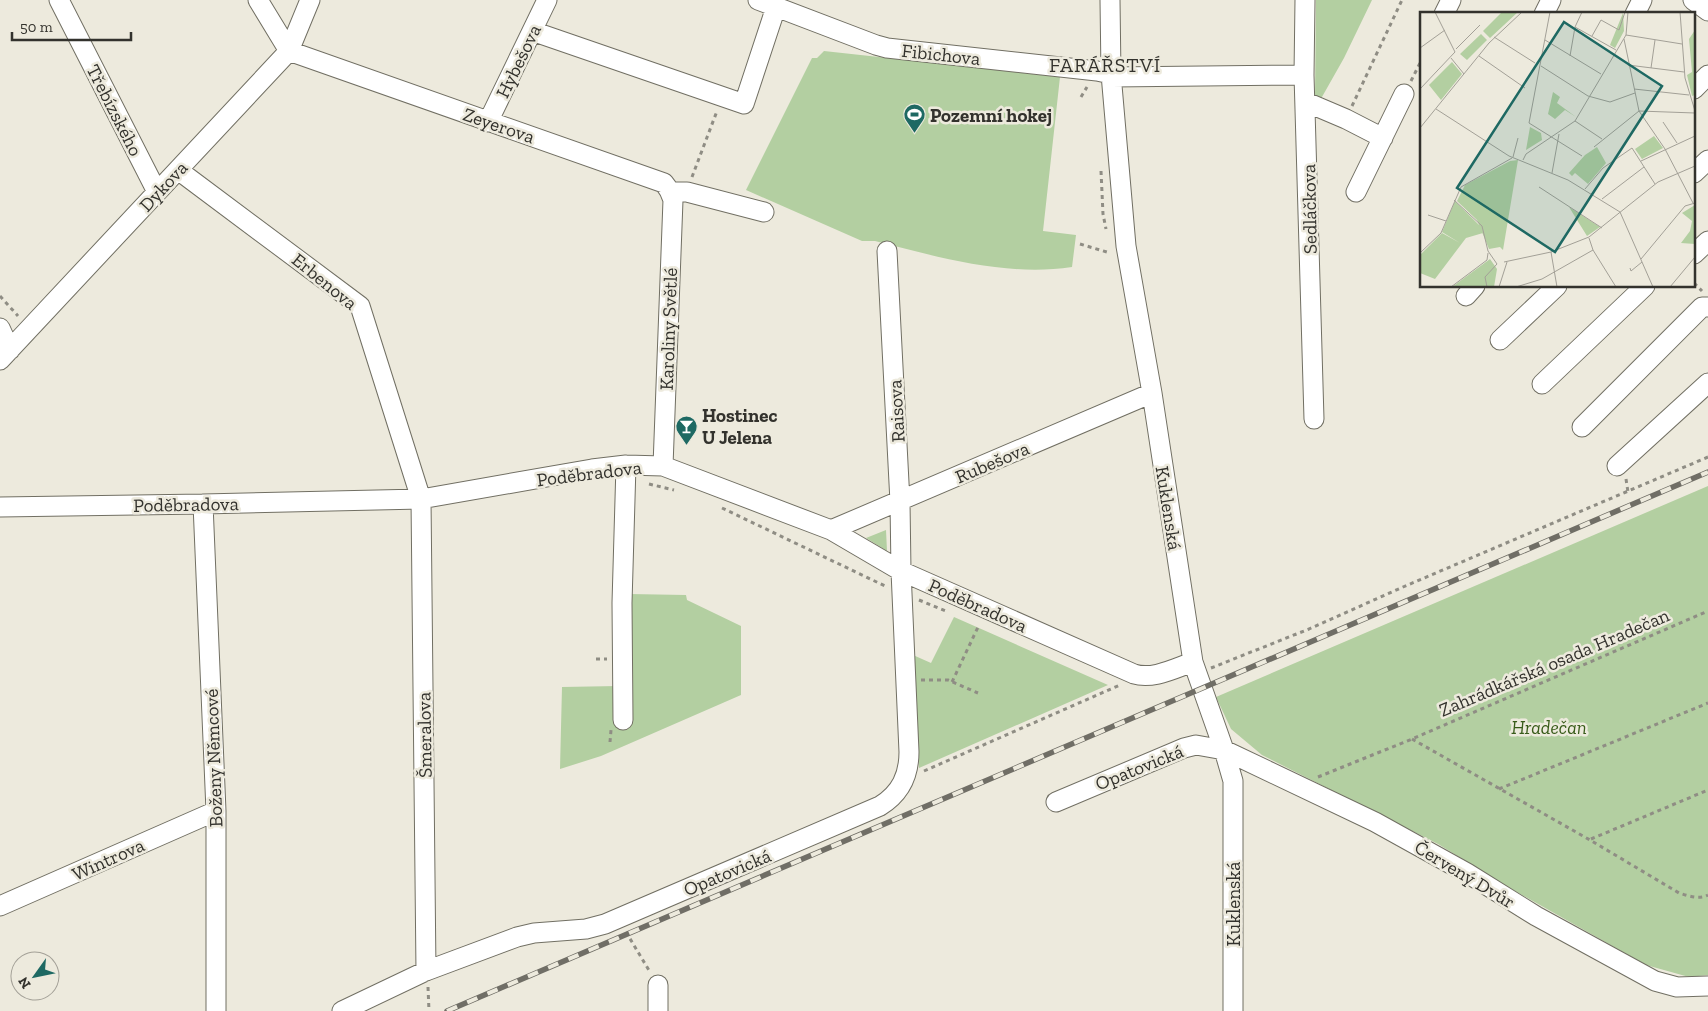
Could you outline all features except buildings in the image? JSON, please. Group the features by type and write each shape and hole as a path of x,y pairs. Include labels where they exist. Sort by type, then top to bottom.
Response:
{"street":[{"name":"Třebízského","path":"59,0 157,192"},
{"path":"258,0 289,51"},
{"name":"Dykova","path":"5,355 289,51 310,0"},
{"name":"Hybešova","path":"488,122 547,0"},
{"name":"Fibichova","path":"758,0 887,48 1097,71 1112,76 1304,75"},
{"name":"Kuklenská","path":"1110,0 1112,76 1126,246 1152,393 1195,668 1233,781 1234,1011"},
{"name":"Sedláčkova","path":"1305,0 1304,75 1314,419"},
{"path":"1445,12 1451,0"},
{"path":"1545,12 1551,0"},
{"path":"1636,12 1642,0"},
{"path":"532,31 744,104 776,7"},
{"name":"Zeyerova","path":"289,51 664,184 679,192 764,212"},
{"path":"1696,87 1708,75"},
{"path":"1356,192 1404,94"},
{"path":"1306,102 1346,119 1382,138"},
{"path":"1696,172 1708,160"},
{"name":"Erbenova","path":"178,170 360,306 421,499"},
{"name":"Karoliny Světlé","path":"663,466 673,200 679,192"},
{"path":"1696,252 1708,241"},
{"name":"Raisova","path":"887,251 900,502 901,571"},
{"path":"1500,340 1555,288"},
{"path":"1542,384 1643,288"},
{"path":"1582,427 1702,307 1708,306"},
{"path":"0,328 5,355"},
{"path":"1617,466 1708,383"},
{"name":"Rubešova","path":"831,530 1152,393"},
{"name":"Poděbradova","path":"0,507 421,499 592,470 626,474 663,466 831,530 901,571 1141,676"},
{"path":"623,720 622,603 626,474"},
{"name":"Šmeralova","path":"421,499 426,971"},
{"name":"Boženy Němcové","path":"203,504 216,811 216,1011"},
{"path":"901,571 909,757 905,780"},
{"path":"1141,676 1195,668"},
{"name":"Opatovická","path":"1056,802 1196,744 1224,750"},
{"name":"Červený Dvůr","path":"1224,750 1303,786 1375,822 1466,873 1536,916 1655,980 1677,987 1708,986"},
{"name":"Opatovická","path":"342,1011 426,971 517,937 534,933 586,929 619,918 880,806 893,796 905,780"},
{"name":"Wintrova","path":"0,906 216,811"},
{"path":"658,985 658,1011"}],"path":[{"path":"1346,119 1402,0"},
{"path":"1404,94 1420,63"},
{"path":"679,192 722,96"},
{"path":"1080,244 1103,250 1114,257"},
{"path":"0,296 18,316"},
{"path":"1195,668 1309,630 1403,587 1708,457"},
{"path":"626,474 637,482 677,491"},
{"path":"714,504 902,593 953,614"},
{"name":"Zahrádkářská osada Hradečan","path":"1303,786 1319,777 1412,739 1708,611"},
{"path":"952,682 978,625 987,629"},
{"path":"905,780 1141,676"},
{"path":"906,680 948,680 978,693"},
{"path":"1109,682 1118,686"},
{"path":"1500,789 1708,703"},
{"path":"1412,739 1679,893 1694,897 1704,897 1708,894"},
{"path":"1590,840 1708,790"},
{"path":"619,918 658,985"}],"green space":[{"path":"1316,0 1372,0 1344,58 1318,104 1315,97"},
{"name":"Pozemní hokej","path":"824,51 1060,77 1043,231 1076,235 1072,267 1022,269 972,264 875,241 862,241 746,190 812,58 817,58"},
{"name":"Hradečan","path":"1708,486 1708,975 1689,977 1646,965 1508,887 1438,844 1262,755 1231,729 1216,697"},
{"path":"886,530 887,551 866,538"},
{"path":"629,594 686,595 687,600 741,626 741,695 601,756 560,769 562,687 618,686"},
{"path":"954,617 1108,685 919,768 913,655 931,663"}],"railway":[{"path":"447,1011 1708,472"}],"place":[{"name":"Pozemní hokej","path":"914,134"},
{"name":"Hostinec U Jelena","path":"686,445"}],"district":[{"name":"FARÁŘSTVÍ","path":"1105,65"}]}
